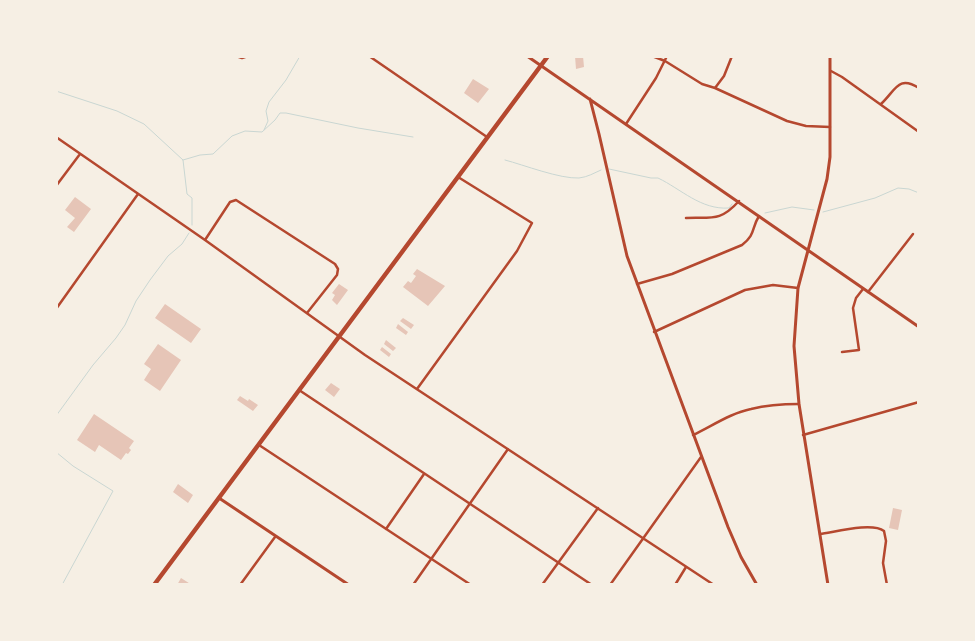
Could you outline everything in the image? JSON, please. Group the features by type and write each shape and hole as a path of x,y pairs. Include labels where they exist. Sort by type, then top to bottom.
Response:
{"highway":[{"path":"154,585 548,56"}],"street":[{"path":"236,56 242,58 248,56"},
{"path":"369,56 487,137"},
{"path":"527,56 919,327"},
{"path":"652,56 665,61 702,84 715,88 787,121 806,126 830,127"},
{"path":"626,124 667,56"},
{"path":"715,88 724,76 732,56"},
{"path":"828,585 803,435 794,346 798,288 827,179 830,157 830,56"},
{"path":"831,71 919,132"},
{"path":"881,105 901,83 906,82 919,88"},
{"path":"590,99 624,245 637,284 728,527 757,585"},
{"path":"56,138 205,240 365,355 714,585"},
{"path":"56,186 80,154"},
{"path":"418,389 517,251 532,224 458,176"},
{"path":"56,309 138,194"},
{"path":"205,240 230,202 236,200 336,264 338,269 337,275 307,313"},
{"path":"686,218 720,217 727,214 739,202"},
{"path":"637,284 672,274 742,245 753,234 754,224 758,216"},
{"path":"868,292 913,234"},
{"path":"654,332 745,290 773,285 798,288"},
{"path":"842,352 859,350 853,308 856,298 863,289"},
{"path":"299,390 592,585"},
{"path":"803,435 919,402"},
{"path":"693,435 751,408 799,404"},
{"path":"259,444 471,585"},
{"path":"413,585 508,449"},
{"path":"610,585 701,457"},
{"path":"386,529 424,474"},
{"path":"218,498 349,585"},
{"path":"542,585 598,508"},
{"path":"820,534 868,527 879,528 884,531 886,541 884,563 887,585"},
{"path":"240,585 275,537"},
{"path":"675,585 687,567"}],"building":[{"path":"575,56 583,56 584,67 576,69"},
{"path":"473,79 489,89 478,103 464,93"},
{"path":"75,197 91,209 74,232 67,227 75,218 65,210"},
{"path":"417,269 445,286 428,306 403,287 408,281 411,283 416,276 413,274"},
{"path":"339,284 348,290 337,305 332,300 335,295 332,293"},
{"path":"165,304 201,329 191,343 155,318"},
{"path":"403,318 414,325 411,329 400,321"},
{"path":"398,324 408,332 406,335 396,328"},
{"path":"386,340 396,348 393,351 384,344"},
{"path":"158,344 181,360 160,391 144,380 151,369 144,364"},
{"path":"382,347 391,354 389,357 380,350"},
{"path":"331,383 340,389 334,397 325,390"},
{"path":"240,396 258,405 253,411 237,400"},
{"path":"94,414 134,441 129,448 131,450 121,460 99,445 95,452 77,440"},
{"path":"178,484 193,495 188,503 173,492"},
{"path":"893,508 902,510 898,530 889,528"},
{"path":"181,578 192,585 177,585"}],"waterway":[{"path":"264,130 268,121 266,111 269,102 286,80 300,56"},
{"path":"56,91 117,111 144,124 183,160 187,194 192,198 192,225"},
{"path":"183,160 200,155 213,154 232,136 245,131 262,132 280,113 413,137"},
{"path":"505,160 571,178 585,177 601,170"},
{"path":"609,169 658,178 709,206 729,208 732,204"},
{"path":"823,212 875,198 898,188 909,189 919,193"},
{"path":"765,213 792,207 814,210"},
{"path":"56,416 125,325 136,301 150,280 168,256 182,244 189,233"},
{"path":"56,452 73,466 113,491 62,585"}]}
